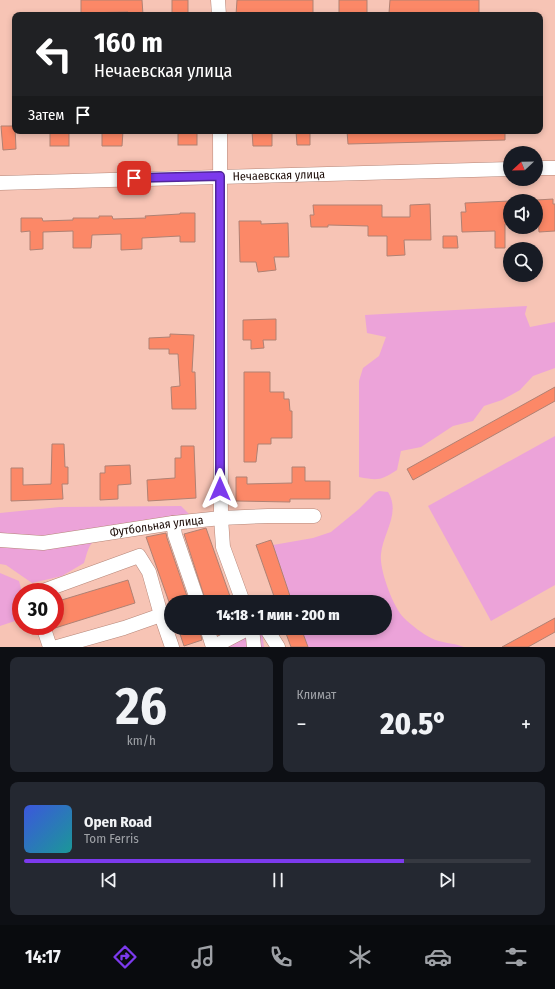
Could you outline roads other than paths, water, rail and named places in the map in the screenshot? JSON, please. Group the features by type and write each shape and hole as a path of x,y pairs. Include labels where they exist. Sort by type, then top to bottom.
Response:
{"street":[{"path":"218,0 219,12"},
{"path":"220,134 220,518 223,547 240,595"},
{"path":"543,168 555,168"},
{"name":"Нечаевская улица","path":"0,182 503,169"},
{"name":"Футбольная улица","path":"0,540 43,543 173,523 220,518 314,516"},
{"path":"173,523 175,535 196,595"},
{"path":"64,583 139,556 149,572 172,647"},
{"path":"57,647 124,628 161,615"},
{"path":"46,635 50,647"},
{"path":"209,635 213,647 236,635"},
{"path":"251,635 254,647"},
{"path":"270,635 278,647"}]}
